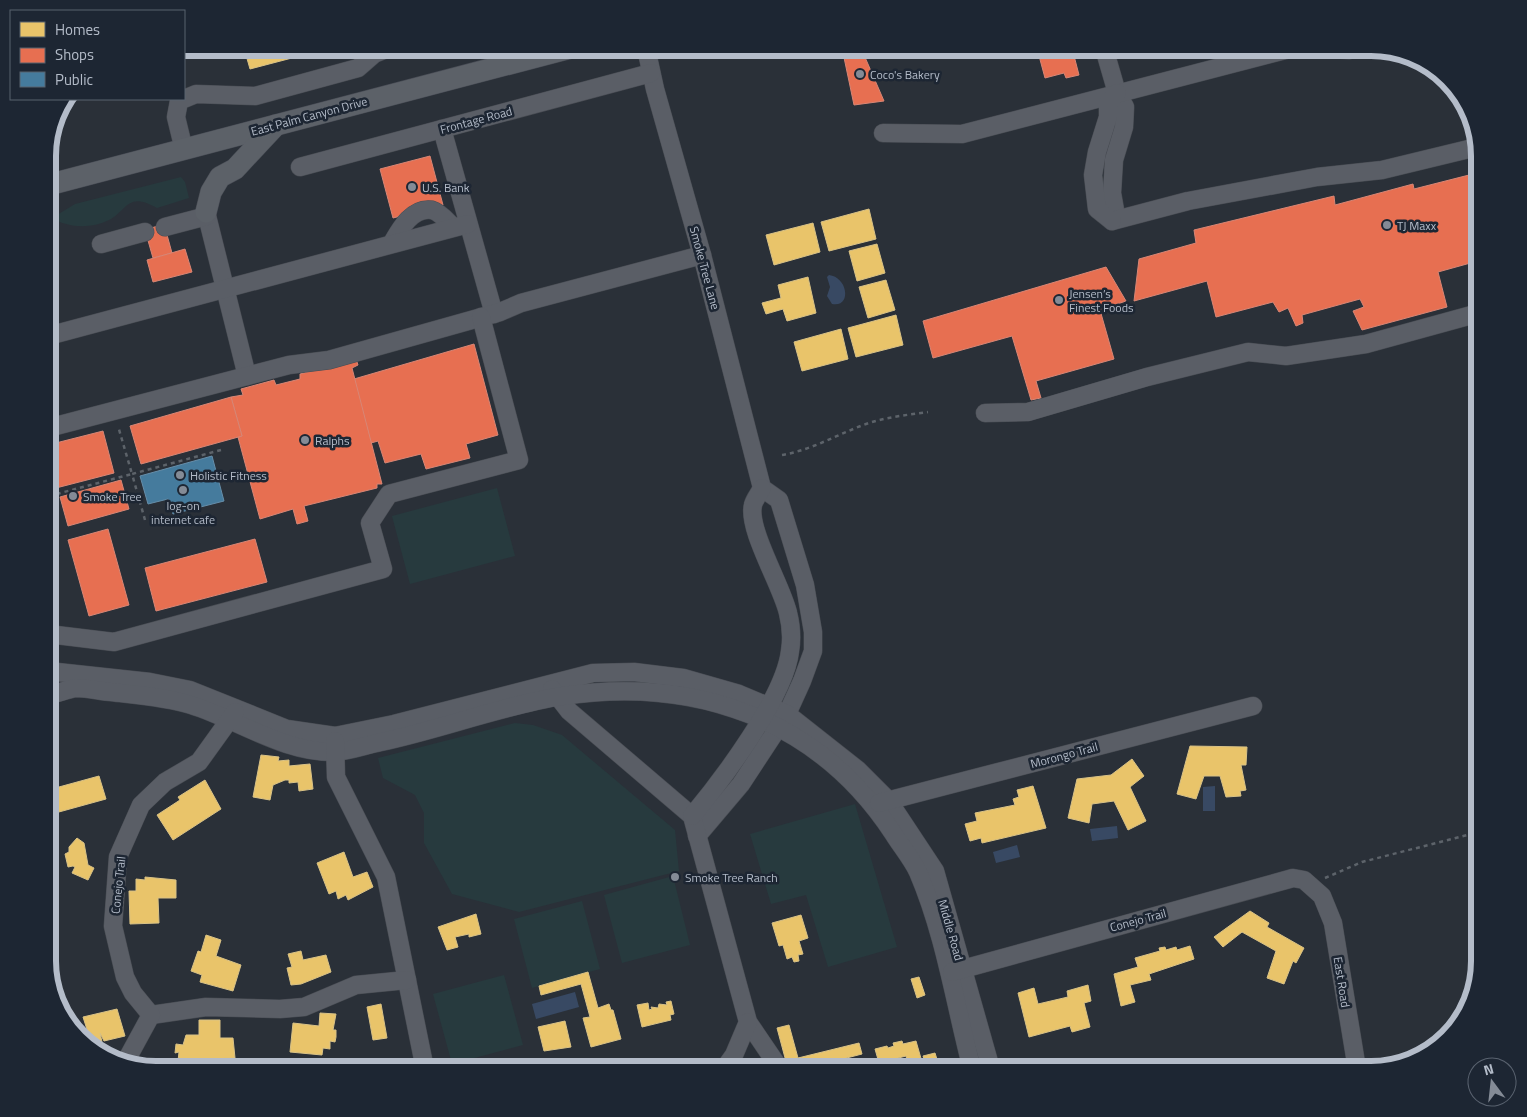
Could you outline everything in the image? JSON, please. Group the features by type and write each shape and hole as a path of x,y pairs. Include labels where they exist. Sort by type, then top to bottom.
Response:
{"main road":[{"name":"East Palm Canyon Drive","path":"56,183 539,56"},
{"path":"206,214 211,192 220,177 235,168 276,125"}],"street":[{"path":"185,99 196,94 255,96 358,68 371,56"},
{"name":"Smoke Tree Lane","path":"648,56 702,255 762,488"},
{"path":"1106,56 1117,93 1125,107 1124,127 1114,160 1112,194 1115,210 1112,221 1188,201 1317,177 1382,170 1470,149"},
{"path":"883,133 962,134 1262,56"},
{"name":"Frontage Road","path":"300,167 651,73"},
{"path":"181,100 179,101 176,117 184,150"},
{"path":"56,635 114,642 383,569 370,523 389,494 519,460 488,315 461,226 442,129"},
{"path":"165,227 206,214 247,376"},
{"path":"56,334 461,226"},
{"path":"101,244 145,232"},
{"path":"56,426 289,365 329,360 488,315 521,303 702,255"},
{"path":"985,413 1028,412 1147,377 1248,352 1286,356 1366,344 1471,315"},
{"path":"692,816 725,776 764,713 790,653 788,613 757,534 753,506 762,488 778,500 798,562 811,611 813,651 782,720 741,784 697,836"},
{"path":"772,570 798,562"},
{"path":"335,744 394,724 593,673 634,672 683,678 740,694 764,713"},
{"path":"56,674 74,681 150,682 190,690 233,716 288,744 335,744 394,739 559,697 624,690 652,691 711,701 764,713"},
{"path":"56,694 74,681"},
{"path":"547,684 569,711 692,816 748,1022 774,1061"},
{"name":"Morongo Trail","path":"881,803 1253,706"},
{"name":"Middle Road","path":"764,713 782,720 857,786 881,803 917,870 988,1061"},
{"name":"Conejo Trail","path":"151,1015 133,993 125,977 114,926 118,858 141,805 165,782 199,762 233,716"},
{"path":"335,744 336,777 386,877 423,1061"},
{"name":"Conejo Trail","path":"956,971 1293,878 1304,880 1317,891"},
{"name":"East Road","path":"1317,891 1333,923 1351,1061"},
{"name":"Middle Road","path":"956,971 971,1061"},
{"path":"128,1056 151,1015 206,1006 280,1009 304,1007 356,985 407,980"},
{"path":"730,1061 748,1022"}],"path":[{"path":"782,455 800,452 866,424 892,416 928,412"},
{"path":"118,424 145,520"},
{"path":"56,494 221,450"},
{"path":"1317,891 1320,880 1362,862 1471,834"}],"green space":[{"path":"181,177 185,182 189,198 157,208 140,201 134,202 109,220 95,225 72,225 56,220 56,216 75,204"},
{"path":"497,488 515,556 410,584 392,516"},
{"path":"515,723 533,725 562,735 675,830 679,871 519,912 452,894 424,843 424,813 415,795 383,778 378,758"},
{"path":"855,804 897,947 828,967 806,895 771,904 750,834"},
{"path":"673,876 690,945 622,963 604,895"},
{"path":"582,901 600,969 532,988 514,919"},
{"path":"504,975 523,1045 463,1061 451,1061 433,994"}],"water":[{"path":"829,275 835,277 844,286 845,297 838,304 832,304 827,296 830,287 827,277"},
{"path":"1215,786 1215,811 1203,811 1203,787"},
{"path":"1117,826 1118,838 1092,841 1090,829"},
{"path":"1017,845 1020,857 996,863 993,852"},
{"path":"575,992 579,1007 536,1019 532,1004"}],"building: Homes":[{"path":"246,56 300,56 250,69"},
{"path":"869,209 876,239 829,251 821,222"},
{"path":"813,223 820,252 774,265 766,235"},
{"path":"877,244 885,273 857,281 849,251"},
{"path":"808,277 816,313 787,321 783,309 766,314 762,303 781,298 778,285"},
{"path":"886,280 895,310 868,318 859,287"},
{"path":"896,315 903,345 856,357 848,328"},
{"path":"841,329 848,359 802,371 794,342"},
{"path":"1190,746 1247,747 1246,765 1241,765 1246,790 1240,791 1241,796 1226,797 1220,776 1204,776 1196,799 1177,794"},
{"path":"261,755 279,757 278,761 289,760 289,766 310,764 313,789 299,791 298,782 289,783 289,780 285,780 273,785 270,800 253,797"},
{"path":"1132,759 1144,776 1130,787 1146,821 1128,830 1114,801 1092,804 1089,823 1068,818 1077,779 1111,775"},
{"path":"99,776 106,799 56,813 56,788"},
{"path":"205,780 221,809 173,840 157,815 180,800 178,797"},
{"path":"1033,786 1046,828 982,843 981,838 970,841 965,824 977,821 975,813 1015,805 1013,799 1019,797 1017,790"},
{"path":"77,838 84,843 88,865 94,868 88,880 72,873 75,867 68,867 65,854 69,852 69,847"},
{"path":"344,852 353,877 367,872 373,887 348,900 346,895 338,899 336,891 329,894 317,863"},
{"path":"145,877 176,880 176,898 158,898 159,923 130,924 129,891 136,891 136,879 145,880"},
{"path":"1250,911 1269,923 1267,927 1304,948 1296,963 1293,961 1284,984 1267,978 1276,951 1242,932 1223,947 1214,937"},
{"path":"476,914 481,934 469,937 469,934 455,937 458,947 447,950 438,927"},
{"path":"801,915 808,938 799,941 803,954 798,955 799,961 794,962 792,957 787,959 783,945 779,946 772,923"},
{"path":"206,935 221,940 216,956 241,965 233,991 200,982 202,975 191,971 198,951 201,952"},
{"path":"1190,946 1194,959 1149,974 1151,980 1130,985 1135,1002 1121,1006 1114,974 1138,967 1135,958 1160,951 1159,948 1165,947 1166,950 1176,947 1177,950"},
{"path":"301,951 303,960 326,955 331,972 301,984 291,985 287,968 292,967 288,954"},
{"path":"588,972 598,1008 609,1004 611,1010 613,1010 621,1039 591,1047 583,1018 590,1017 581,984 541,995 539,986"},
{"path":"919,977 925,995 917,998 911,979"},
{"path":"1088,985 1091,1001 1084,1003 1090,1027 1072,1032 1070,1026 1029,1037 1018,993 1034,988 1038,1004 1068,997 1067,991"},
{"path":"671,1001 674,1014 670,1015 671,1020 642,1027 637,1005 648,1003 649,1010 652,1009 651,1007 658,1008 659,1004 667,1005 666,1002"},
{"path":"381,1004 387,1038 373,1040 367,1007"},
{"path":"117,1009 125,1036 104,1041 100,1033 102,1042 99,1043 89,1035 83,1017"},
{"path":"320,1013 336,1014 333,1030 336,1030 336,1037 335,1042 330,1041 330,1049 323,1048 322,1055 290,1052 293,1023 319,1026"},
{"path":"199,1020 220,1020 220,1038 233,1038 235,1058 212,1059 212,1061 178,1061 179,1052 175,1053 176,1044 183,1045 186,1035 199,1035"},
{"path":"565,1021 571,1047 544,1051 538,1027"},
{"path":"789,1025 798,1058 859,1043 862,1054 835,1061 786,1061 777,1028"},
{"path":"902,1041 903,1044 916,1041 922,1061 907,1061 906,1056 878,1061 875,1049 894,1046 893,1043"},
{"path":"935,1053 938,1061 925,1061 923,1056"}],"building: Shops":[{"name":"Coco's Bakery","path":"844,56 864,56 884,101 854,105"},
{"path":"1039,56 1074,56 1079,75 1066,78 1064,73 1045,78"},
{"name":"U.S. Bank","path":"430,156 443,205 393,218 380,169"},
{"path":"1471,175 1471,263 1438,272 1447,307 1362,330 1353,311 1364,307 1360,299 1302,315 1303,323 1296,326 1288,308 1279,312 1273,302 1216,317 1207,281 1134,301 1139,259 1196,243 1194,230 1334,196 1335,205 1413,184 1414,189"},
{"path":"164,224 172,253 153,258 145,230"},
{"path":"185,249 192,272 153,282 147,260"},
{"path":"1106,267 1126,301 1100,310 1114,359 1036,381 1041,398 1031,400 1012,336 933,358 923,321"},
{"path":"474,344 498,435 466,444 470,458 426,469 421,454 385,463 378,441 371,443 354,379"},
{"name":"Ralphs","path":"356,359 358,365 352,368 382,484 377,484 377,488 304,506 308,521 297,524 293,509 260,519 238,437 242,436 231,397 243,395 241,389 274,380 276,385 300,379 300,374"},
{"path":"231,397 242,436 141,464 130,426"},
{"path":"103,431 114,473 56,488 56,443"},
{"path":"121,480 129,509 68,526 60,497"},
{"path":"108,529 129,605 89,616 68,540"},
{"path":"255,539 267,582 156,611 145,568"}],"building: Public":[{"name":"log-on internet cafe","path":"212,456 224,501 173,514 168,499 148,504 140,476"}],"place":[{"name":"Coco's Bakery","path":"860,74"},
{"name":"U.S. Bank","path":"412,187"},
{"name":"TJ Maxx","path":"1387,225"},
{"name":"Jensen’s Finest Foods","path":"1059,300"},
{"name":"Ralphs","path":"305,440"},
{"name":"Holistic Fitness","path":"180,475"},
{"name":"log-on internet cafe","path":"183,490"},
{"name":"Smoke Tree","path":"73,496"},
{"name":"Smoke Tree Ranch","path":"675,877"}]}
